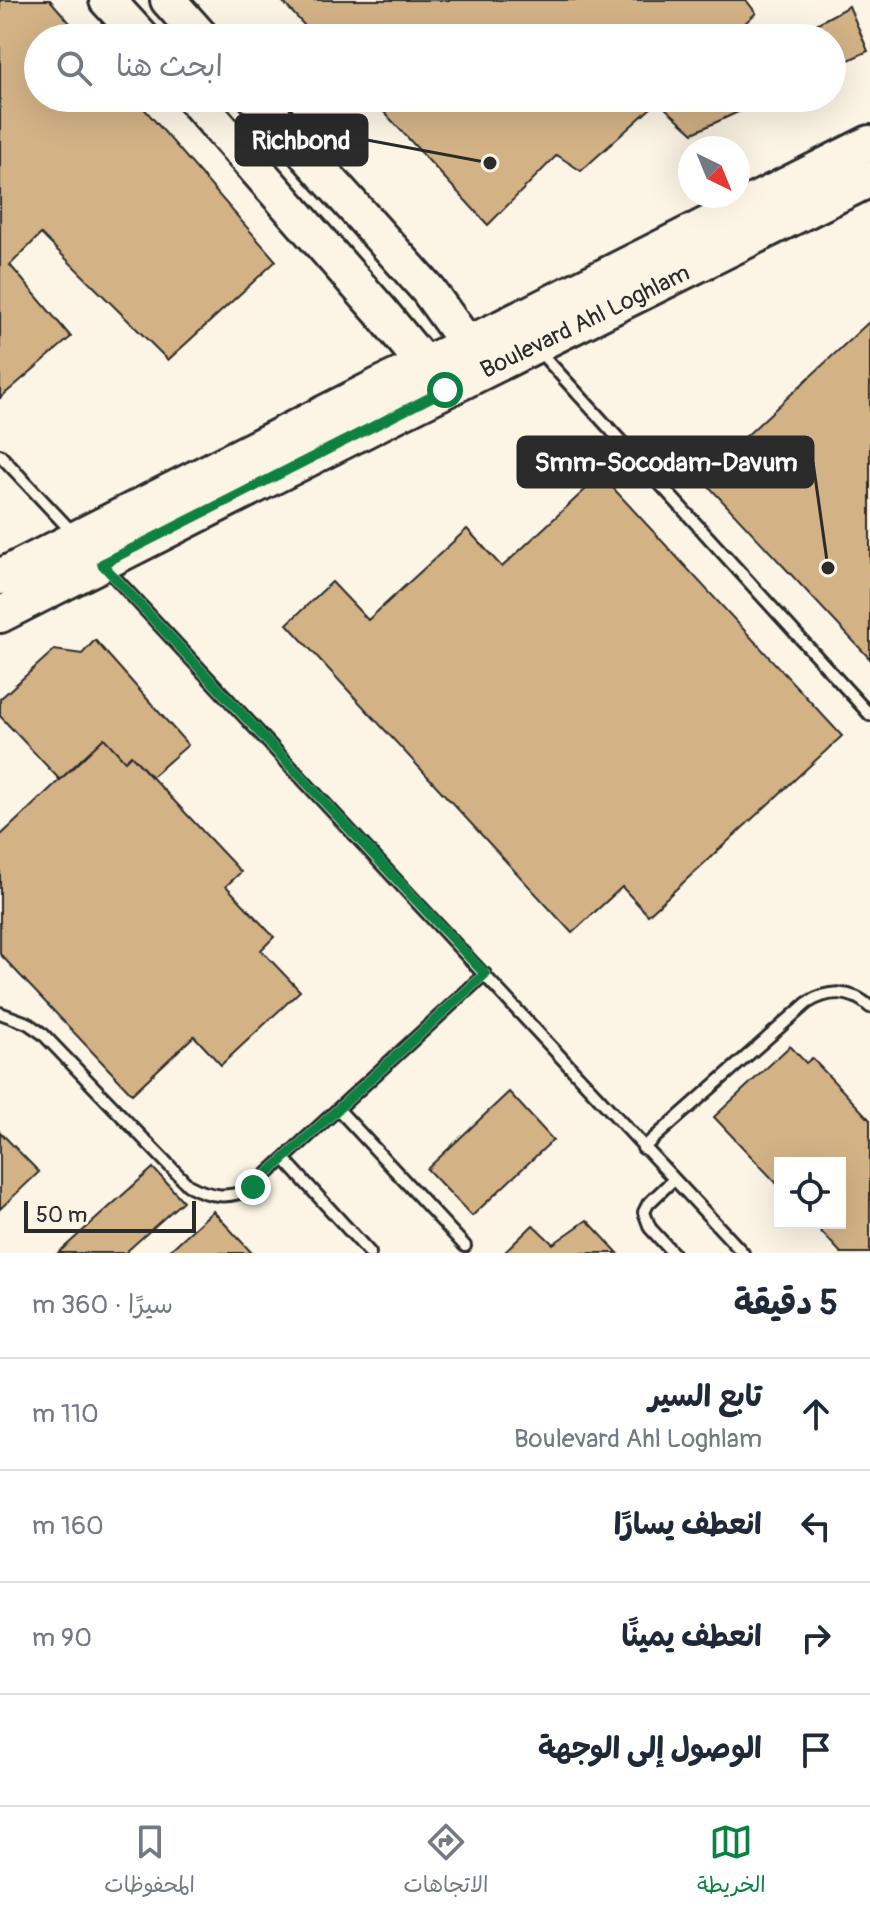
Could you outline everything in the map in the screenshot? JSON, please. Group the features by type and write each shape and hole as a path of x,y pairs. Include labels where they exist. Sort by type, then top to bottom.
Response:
{"main road":[{"path":"107,0 129,24"},
{"path":"168,0 189,24"},
{"path":"206,112 445,390"},
{"path":"269,112 428,290 476,356"},
{"name":"Boulevard Ahl Loghlam","path":"0,615 90,551 208,492 445,390 476,356 870,143"},
{"name":"Boulevard Ahl Loghlam","path":"208,492 424,363 534,345 870,179"},
{"name":"Boulevard Ahl Loghlam","path":"0,577 90,551"}],"lane":[{"path":"534,345 870,715"},
{"path":"0,455 743,1253"},
{"path":"0,1013 27,1023 43,1034 188,1185 220,1196 239,1195 253,1187 485,974"},
{"path":"643,1148 816,997 837,992 858,997 870,1007"},
{"path":"338,1109 465,1246"},
{"path":"284,1159 370,1253"},
{"path":"673,1180 648,1204 644,1212 650,1228 673,1253"}],"building":[{"path":"0,0 50,0 71,24 24,24 24,112 147,112 276,261 168,360 41,234 10,265 71,337 0,398"},
{"path":"281,0 746,0 756,13 744,24 303,24"},
{"path":"849,6 868,51 846,61 846,24 816,24"},
{"path":"384,112 646,112 581,171 557,155 488,225"},
{"path":"669,112 738,112 693,133"},
{"path":"870,321 870,659 701,478"},
{"path":"601,475 842,736 648,915 622,887 572,933 287,624 332,582 368,620 467,529 502,567"},
{"path":"95,640 188,745 151,777 131,755 125,761 104,738 60,780 0,716 0,699 54,650 82,654"},
{"path":"104,738 125,761 131,755 241,872 226,886 274,937 261,950 300,991 221,1065 194,1036 132,1094 0,954 0,836"},
{"path":"790,1046 806,1063 812,1058 870,1120 870,1253 841,1253 819,1229 846,1229 846,1157 774,1157 774,1181 714,1117"},
{"path":"509,1092 553,1140 472,1216 427,1169"},
{"path":"0,1132 39,1172 0,1209"},
{"path":"153,1168 183,1201 125,1253 58,1253"},
{"path":"213,1211 252,1253 167,1253"},
{"path":"587,1220 618,1253 504,1253 533,1225 553,1244"}],"place":[{"name":"Richbond","path":"490,163"},
{"name":"Smm-Socodam-Davum","path":"828,568"}],"route":[{"path":"253,1187 485,974 102,564 445,390"}]}
